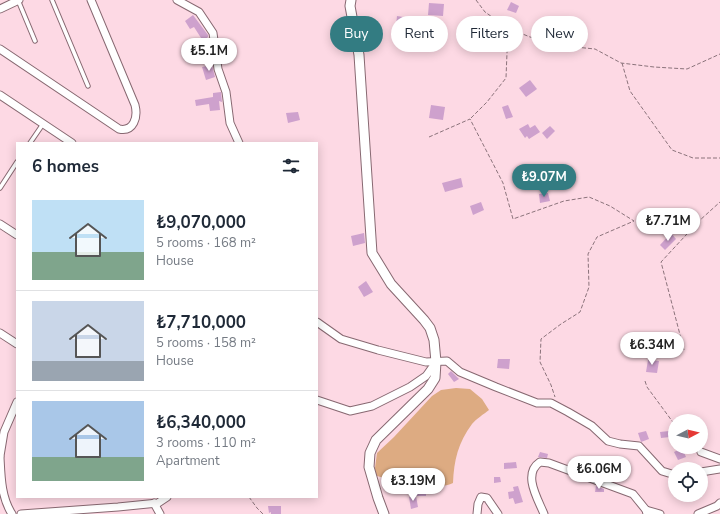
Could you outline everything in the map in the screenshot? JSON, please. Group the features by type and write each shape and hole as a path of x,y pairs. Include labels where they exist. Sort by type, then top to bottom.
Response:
{"street":[{"path":"0,9 18,0"},
{"path":"0,49 120,129 125,130 130,128 136,119 135,105 91,0"},
{"path":"177,0 199,12 212,31 218,69 226,92 230,123 239,142"},
{"path":"351,0 350,6 359,55 372,253 390,284 430,328 434,340 436,362 435,378 428,390 376,440 370,453 369,467 384,514"},
{"path":"0,95 70,142"},
{"path":"0,224 16,234"},
{"path":"318,323 341,338 378,350 426,362 447,361 460,372 488,384 537,403 551,403 592,426 608,441 640,446 662,471 668,473"},
{"path":"0,333 16,343"},
{"path":"318,400 350,411 372,406 410,387 426,376 436,362"},
{"path":"12,514 8,507 2,486 0,456 4,432 16,404"},
{"path":"706,454 720,459"},
{"path":"544,514 531,477 537,464 540,462 549,463 633,494 646,512 660,514"},
{"path":"708,471 720,469"},
{"path":"477,514 478,504 482,497 487,498 498,514"},
{"path":"20,514 158,503 166,498"},
{"path":"154,503 160,514"},
{"path":"698,514 717,506 720,503"}],"lane":[{"path":"18,0 35,41"},
{"path":"52,0 88,86"},
{"path":"31,142 43,124"},
{"path":"0,188 16,164"}],"path":[{"path":"476,0 485,12 491,16"},
{"path":"523,34 565,46 595,49 621,63 654,67 687,69 720,54"},
{"path":"430,137 470,119 487,102 506,78 507,52"},
{"path":"621,63 630,91 672,150 693,158 720,158"},
{"path":"470,119 503,183 513,219 564,201 589,197 610,206 634,221 597,237 588,254 589,287 580,312 561,324 542,340 540,362 551,384 557,406"},
{"path":"684,350 661,262 699,221 720,202"},
{"path":"645,381 647,387 668,416"},
{"path":"250,498 256,508 263,514"}],"shaded area":[{"path":"456,388 470,389 482,399 489,410 474,422 463,438 454,467 453,483 442,486 417,480 393,484 387,479 374,475 377,453 432,396 441,390"}],"building":[{"path":"511,2 519,6 516,13 507,10"},
{"path":"429,3 444,4 443,16 428,15"},
{"path":"193,15 208,35 208,37 203,41 194,27 190,29 185,21"},
{"path":"212,65 215,77 206,80 202,67"},
{"path":"530,80 537,89 526,97 519,88"},
{"path":"221,92 222,102 219,101 220,110 210,111 209,104 196,106 195,100 213,97 213,93"},
{"path":"431,105 445,107 443,120 429,118"},
{"path":"508,105 513,117 506,119 502,107"},
{"path":"298,112 300,120 288,123 286,113"},
{"path":"528,124 530,128 535,125 540,132 529,139 527,136 525,138 519,129"},
{"path":"550,126 555,131 547,139 542,133"},
{"path":"461,178 463,187 445,192 442,183"},
{"path":"548,193 550,201 540,203 539,194"},
{"path":"481,202 484,210 473,215 470,206"},
{"path":"364,233 365,243 353,246 351,236"},
{"path":"671,233 676,239 665,250 660,245"},
{"path":"366,281 373,292 364,297 358,287"},
{"path":"498,359 510,359 509,369 497,368"},
{"path":"648,360 659,361 657,373 646,372"},
{"path":"451,371 459,379 454,382 448,374"},
{"path":"646,431 649,439 641,442 638,433"},
{"path":"668,431 668,437 661,438 660,432"},
{"path":"540,452 548,454 547,458 538,457"},
{"path":"675,454 685,454 686,457 678,460"},
{"path":"516,462 517,468 504,469 504,463"},
{"path":"494,477 500,477 501,482 494,483"},
{"path":"414,486 426,486 426,496 414,496"},
{"path":"518,486 523,502 515,504 513,498 509,499 508,492 514,491 513,487"},
{"path":"596,486 604,489 604,492 595,492"},
{"path":"416,496 418,507 411,509 409,497"},
{"path":"268,506 281,506 281,514 269,513"}]}
